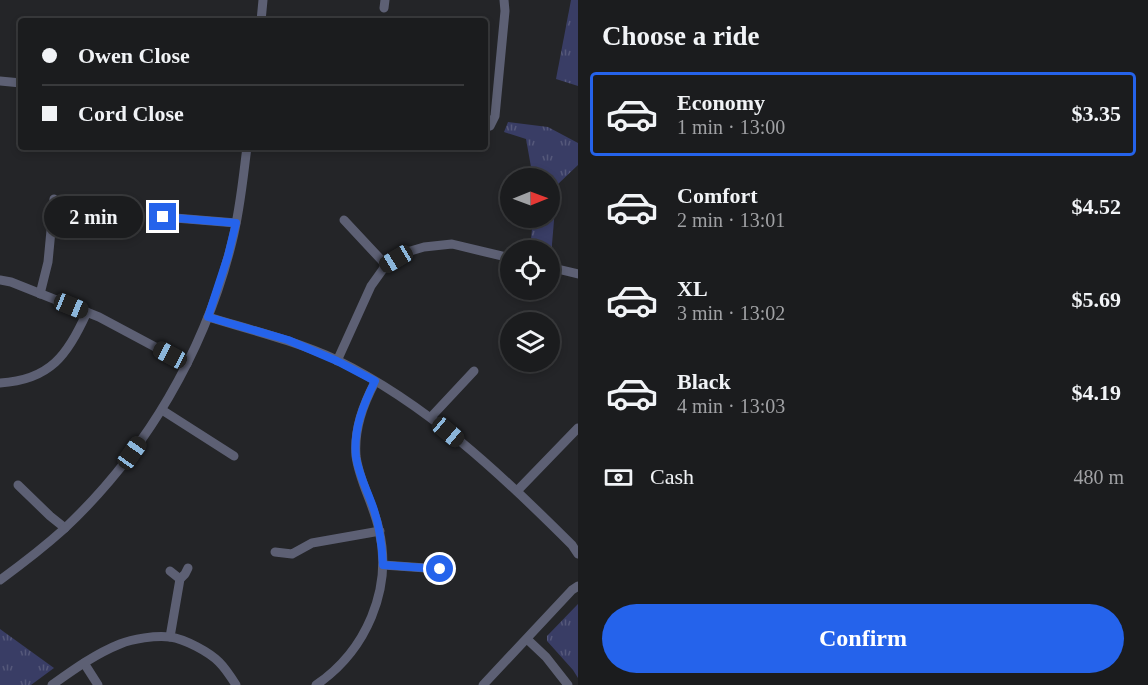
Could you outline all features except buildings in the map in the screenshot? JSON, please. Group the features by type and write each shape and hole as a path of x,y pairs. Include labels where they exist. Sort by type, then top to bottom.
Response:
{"street":[{"path":"261,18 263,0"},
{"path":"488,127 495,116 504,0"},
{"path":"0,81 18,83"},
{"path":"0,580 65,528 119,469 162,411 208,317 228,256 236,223 246,150"},
{"path":"40,294 48,262 54,199"},
{"path":"163,217 236,223"},
{"path":"344,220 386,265"},
{"path":"337,361 371,285 386,265 407,252 424,247 452,244 500,256"},
{"path":"560,270 578,274"},
{"path":"0,280 11,282 99,317 187,364"},
{"path":"0,383 28,379 51,366 63,356 87,312"},
{"path":"208,317 288,340 337,361 375,381 431,417 518,490 575,546 578,554"},
{"path":"431,417 474,370"},
{"path":"316,685 338,668 350,655 370,622 377,602 383,565 380,531 356,456 360,414 375,381"},
{"path":"162,411 234,456"},
{"path":"518,490 578,428"},
{"path":"18,485 65,528"},
{"path":"275,552 292,558 312,543 380,531"},
{"path":"383,565 443,571 446,558"},
{"path":"170,637 180,579 188,568"},
{"path":"170,571 180,579"},
{"path":"483,685 575,588 578,581"},
{"path":"52,685 84,663 121,643 136,639 170,637 208,653 227,670 236,685"},
{"path":"527,639 546,657 568,685"},
{"path":"84,663 98,685"}],"green space":[{"path":"571,0 578,0 578,86 556,79"},
{"path":"508,122 548,127 578,143 578,165 560,182 560,168 531,168 526,139 504,132"},
{"path":"532,228 553,228 552,240 531,240"},
{"path":"578,604 578,678 547,641 547,636"},
{"path":"0,629 54,668 31,685 0,685"}],"route":[{"path":"163,217 236,223 208,317 288,340 337,361 375,381 360,414 356,456 380,531 383,565 440,569"}]}
